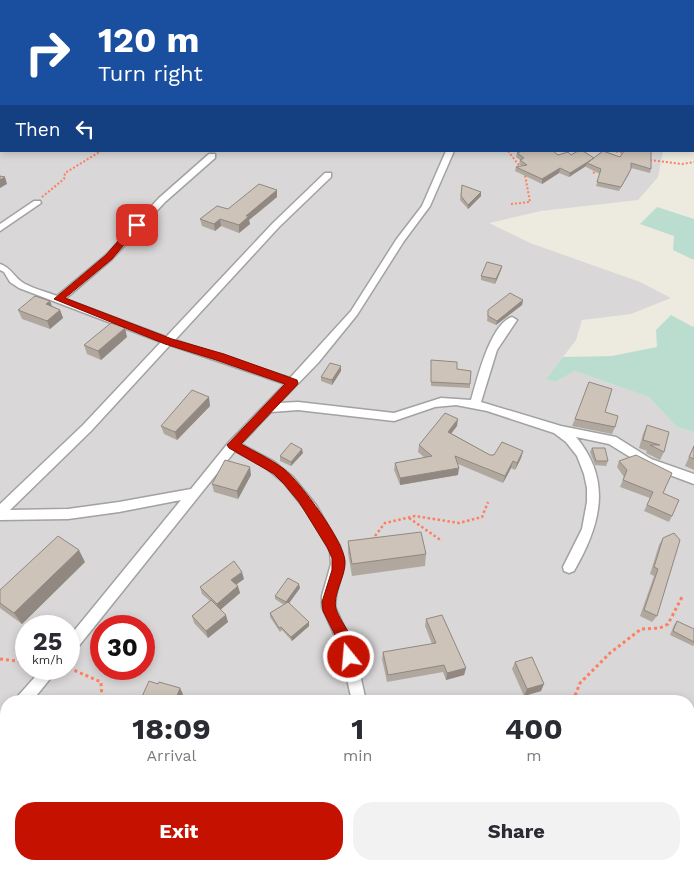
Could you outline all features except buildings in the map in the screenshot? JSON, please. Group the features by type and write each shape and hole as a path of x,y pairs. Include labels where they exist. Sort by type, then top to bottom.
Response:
{"street":[{"path":"80,632 233,445 293,383 354,313 400,240 426,206 450,152"},
{"path":"58,299 109,257 162,200 212,156"},
{"path":"0,512 87,428 282,219 328,175"},
{"path":"0,228 37,203"},
{"path":"0,267 7,270 13,280 22,286 168,342 220,357 293,383"},
{"path":"475,404 484,377 488,355 500,334 512,320"},
{"path":"270,408 298,406 394,417 427,404 442,401 475,404 559,430 612,440 647,462 694,479"},
{"path":"559,430 569,437 581,453 594,491 594,506 590,527 569,567"},
{"path":"233,445 278,471 288,480 304,499 336,550 338,570 328,602 330,611 346,642 358,695"},
{"path":"0,516 68,514 119,507 193,493"},
{"path":"28,695 41,680"}],"path":[{"path":"37,203 64,179 65,173 98,152"},
{"path":"509,152 524,172 530,202 511,204"},
{"path":"620,152 627,153"},
{"path":"645,158 682,164 694,162"},
{"path":"593,174 605,167"},
{"path":"370,542 385,523 415,516 459,523 482,517 488,502"},
{"path":"409,518 442,541"},
{"path":"575,695 580,682 610,653 641,629 660,628 668,624 682,596"},
{"path":"0,659 15,661"},
{"path":"80,673 100,682 101,695"}],"shaded area":[{"path":"0,152 663,152 658,177 638,200 541,211 489,223 530,243 640,282 671,298 631,314 582,320 576,340 546,379 555,382 575,371 649,397 677,427 694,432 694,695 0,695"}],"green space":[{"path":"657,207 694,219 694,260 673,250 674,236 640,224"},
{"path":"671,315 693,327 694,325 694,432 677,427 649,397 575,371 555,382 546,379 563,357 612,356 657,347 656,330"}],"route":[{"path":"137,225 109,257 58,299 168,342 202,351 293,383 233,445 278,471 288,480 304,499 336,550 338,570 328,602 330,611 346,642 349,657"}]}
